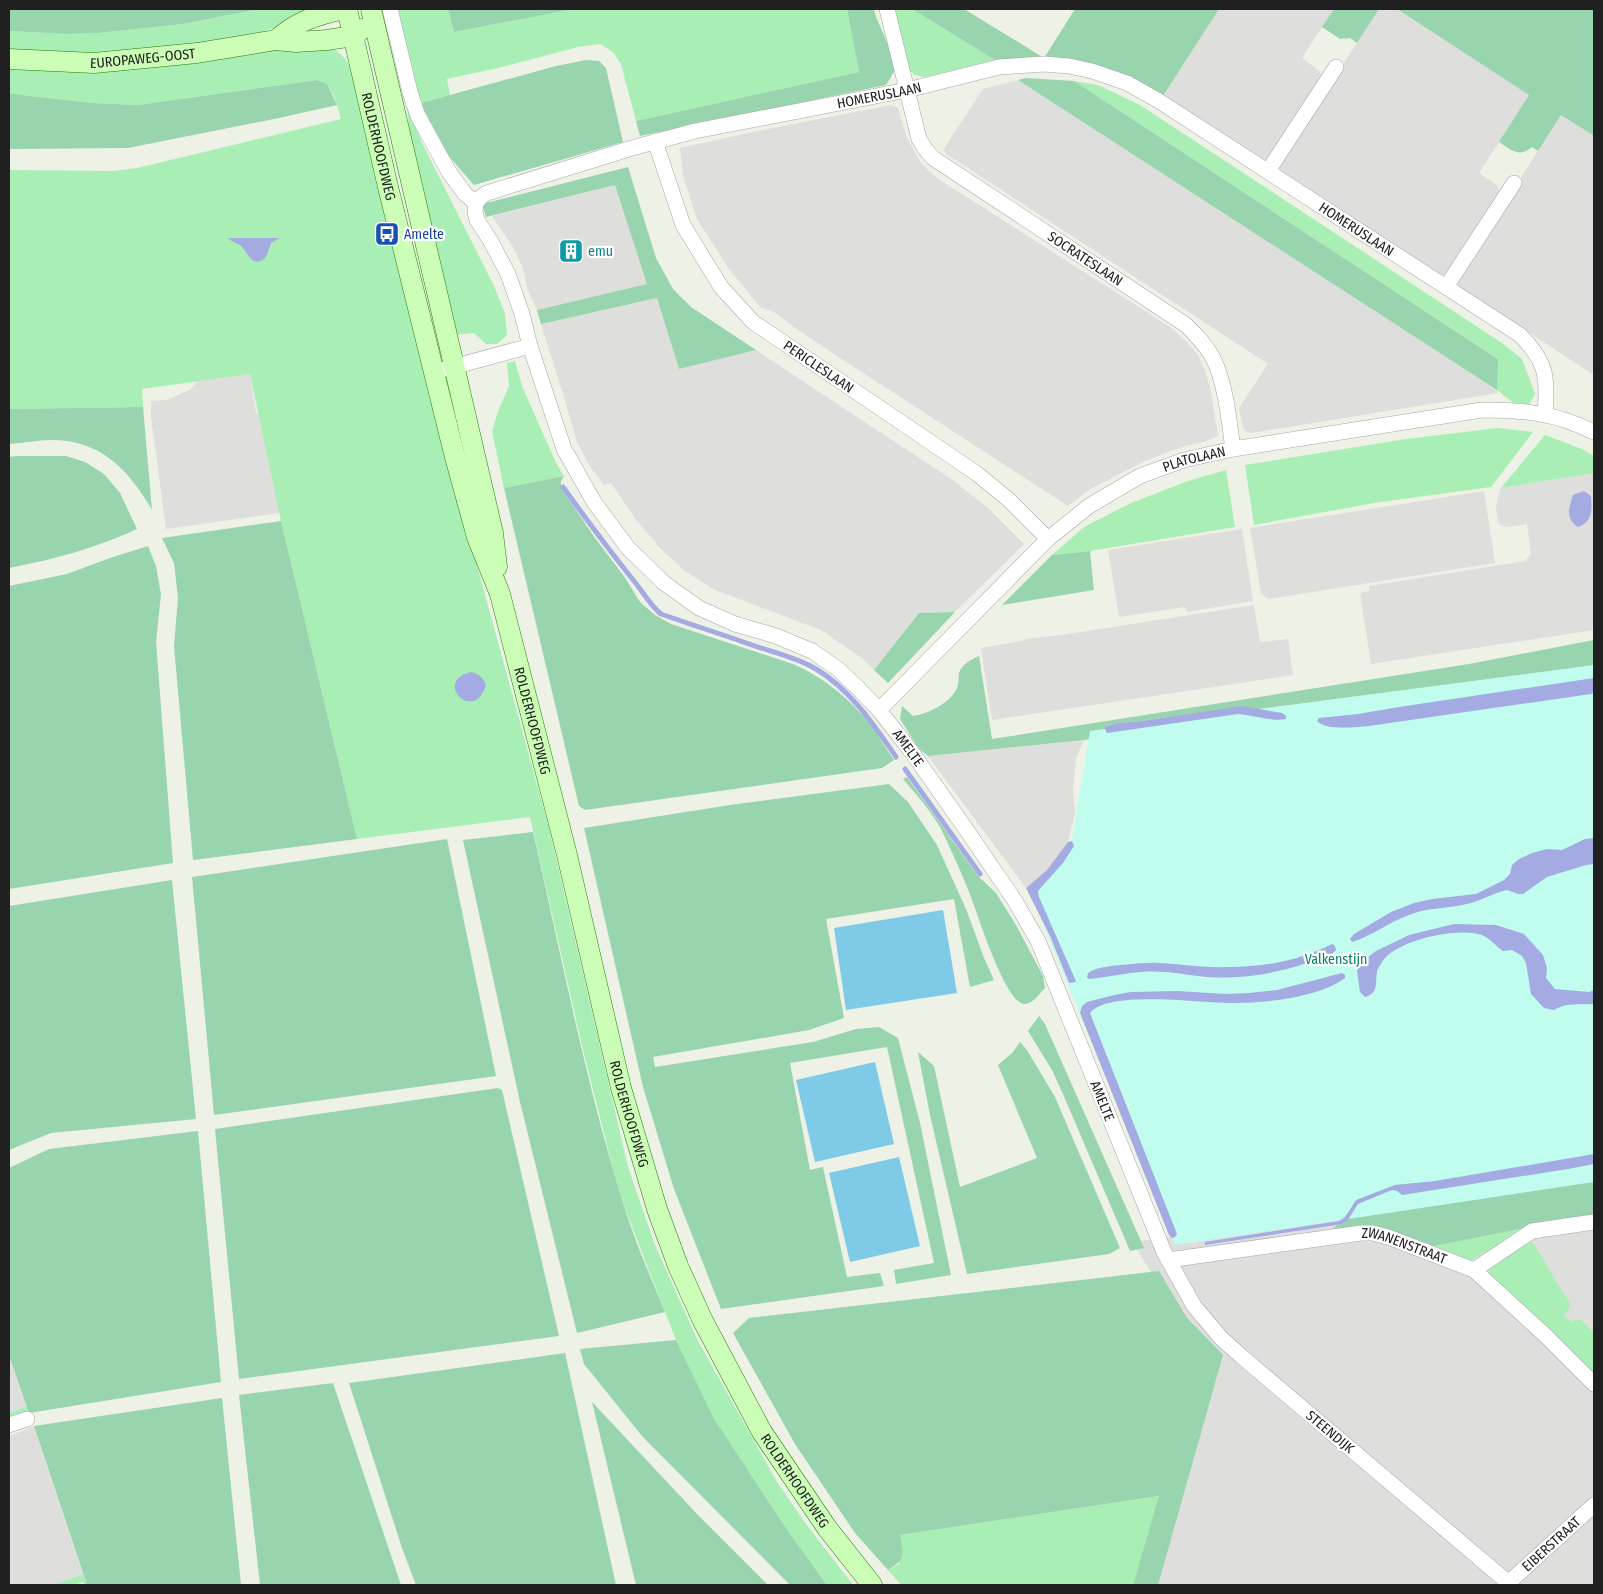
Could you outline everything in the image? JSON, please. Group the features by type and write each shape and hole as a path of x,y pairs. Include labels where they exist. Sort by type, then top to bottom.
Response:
{"main road":[{"path":"346,9 373,14"},
{"name":"EUROPAWEG-OOST","path":"276,40 289,28 319,15 346,9"},
{"name":"ROLDERHOOFDWEG","path":"346,9 433,372 477,537 500,594 567,855 621,1088 657,1209 678,1266 703,1321 762,1432 827,1528 872,1585"},
{"name":"EUROPAWEG-OOST","path":"9,59 94,62 197,54 276,40 296,42 327,40 353,36 373,14"},
{"name":"ROLDERHOOFDWEG","path":"373,14 493,533 500,594"}],"street":[{"path":"390,9 410,92 418,116 449,172 465,194 476,203"},
{"name":"SOCRATESLAAN","path":"887,9 920,139 926,150 933,158 1186,325 1202,340 1213,358 1222,386 1234,449"},
{"name":"HOMERUSLAAN","path":"476,203 487,193 656,141 696,131 907,90 999,66 1044,64 1069,66 1092,71 1127,83 1144,92 1520,335 1533,348 1545,374 1547,390 1545,414"},
{"path":"1268,171 1336,67"},
{"name":"PERICLESLAAN","path":"656,141 683,225 721,288 753,322 976,473 1009,500 1048,538"},
{"path":"1446,287 1514,183"},
{"name":"AMELTE","path":"476,203 475,212 478,220 508,274 564,449 594,502 628,548 664,583 699,608 735,624 776,636 812,652 838,669 879,710 970,835 1015,901 1038,941 1168,1260"},
{"path":"433,372 530,346"},
{"name":"PLATOLAAN","path":"879,710 1048,538 1089,506 1140,476 1184,460 1234,449 1482,410 1524,411 1545,414 1594,432"},
{"path":"1474,1270 1532,1231 1594,1222"},
{"name":"ZWANENSTRAAT","path":"1168,1260 1341,1235 1373,1233 1388,1236 1474,1270 1546,1336 1594,1384"},
{"name":"STEENDIJK","path":"1168,1260 1194,1306 1221,1338 1508,1585"},
{"path":"9,1425 26,1419"},
{"name":"EIBERSTRAAT","path":"1508,1585 1594,1505"}],"shaded area":[{"path":"1219,9 1334,9 1302,58 1318,70 1322,76 1268,160 1263,160 1163,96"},
{"path":"1379,9 1397,9 1530,95 1479,173 1497,185 1500,191 1445,275 1441,275 1283,173 1280,169 1281,160"},
{"path":"1018,80 1497,390 1498,393 1251,433 1245,431 1239,408 1268,364 943,150 983,89"},
{"path":"891,105 898,108 907,138 921,163 940,180 1170,327 1187,342 1198,355 1205,371 1210,387 1218,436 1207,441 1181,447 1145,461 1090,489 1068,506 834,354 774,312 760,307 729,269 697,219 683,176 680,148"},
{"path":"1561,115 1594,136 1594,375 1461,288 1457,283 1458,276"},
{"path":"615,185 648,284 537,310 527,288 523,268 513,247 492,216"},
{"path":"228,238 280,238 271,243 265,258 259,262 251,259 241,246"},
{"path":"657,298 679,369 756,350 954,481 989,509 1024,544 955,612 919,613 874,670 862,658 821,630 715,590 686,572 660,548 637,521 611,483 604,485 591,468 577,442 541,324"},
{"path":"250,374 256,413 405,495 166,529 151,417 151,401 167,400 191,389 200,377"},
{"path":"1594,473 1594,630 1371,664 1360,593 1369,591 1369,586 1525,561 1531,553 1527,524 1507,527 1498,522 1496,508 1501,488"},
{"path":"1484,491 1495,563 1268,599 1261,593 1250,528"},
{"path":"1584,491 1591,496 1591,510 1586,522 1578,527 1571,520 1569,508 1573,495"},
{"path":"1242,529 1253,601 1187,612 1185,607 1119,617 1108,550"},
{"path":"1254,605 1260,642 1288,639 1293,675 992,720 981,648 1025,639"},
{"path":"471,672 480,676 486,685 480,696 473,701 466,701 459,697 455,691 455,683 460,677"},
{"path":"1594,678 1594,693 1591,694 1369,726 1334,727 1317,721 1319,718 1358,714"},
{"path":"1242,706 1282,713 1286,716 1286,719 1269,719 1238,714 1107,733 1104,727 1117,723"},
{"path":"1084,740 1076,758 1073,791 1075,813 1068,842 1047,870 1026,888 928,756"},
{"path":"1594,838 1594,864 1547,877 1523,894 1507,890 1467,904 1416,912 1367,936 1352,942 1350,939 1354,934 1391,912 1414,903 1476,894 1504,880 1510,874 1512,865 1519,859 1532,853 1547,849 1562,850 1585,839"},
{"path":"1072,841 1074,846 1063,863 1038,891 1076,982 1069,983 1050,936 1026,888 1047,870 1068,842"},
{"path":"943,910 957,993 846,1010 834,928"},
{"path":"1454,924 1496,925 1524,934 1543,955 1547,968 1546,978 1555,989 1589,992 1594,990 1594,1004 1569,1005 1554,1010 1544,1008 1531,994 1526,963 1522,956 1512,950 1503,951 1482,935 1468,933 1441,934 1412,942 1389,954 1377,971 1376,988 1365,997 1360,992 1357,971 1360,963 1376,951 1409,935"},
{"path":"1332,944 1336,950 1333,953 1287,969 1255,975 1223,978 1150,972 1089,979 1087,977 1088,973 1099,968 1140,963 1219,967 1268,964 1307,955"},
{"path":"1342,973 1345,975 1345,978 1334,985 1293,998 1235,1003 1158,999 1116,1001 1100,1006 1090,1013 1177,1234 1172,1238 1169,1235 1080,1013 1082,1006 1087,1002 1130,992 1177,991 1226,994 1277,990"},
{"path":"875,1062 894,1144 815,1162 796,1080"},
{"path":"1594,1154 1594,1164 1568,1169 1402,1195 1392,1190 1358,1204 1348,1220 1342,1224 1205,1245 1205,1242 1339,1221 1345,1217 1356,1200 1395,1185 1435,1181"},
{"path":"899,1157 920,1246 850,1262 829,1173"},
{"path":"1594,1178 1594,1585 1147,1585 1209,1363 1132,1242"},
{"path":"9,1355 27,1406 9,1413"},
{"path":"34,1426 83,1574 53,1585 9,1585 9,1436"}],"green space":[{"path":"9,9 259,9 183,24 98,33 69,34 9,31"},
{"path":"259,9 308,9 288,22 248,38 103,55 9,50 9,31 69,34 98,33 183,24"},
{"path":"395,9 448,9 454,32 574,9 847,9 859,72 636,121 621,64 613,52 600,44 578,47 447,79 450,95 421,103"},
{"path":"448,9 574,9 454,32"},
{"path":"847,9 874,9 890,49 895,70 886,85 640,136 636,121 859,72"},
{"path":"892,9 912,9 995,60 925,77 915,75 909,70"},
{"path":"912,9 964,9 1044,58 995,60"},
{"path":"1075,9 1219,9 1163,96 1044,58"},
{"path":"1334,9 1379,9 1357,43 1350,38 1340,39 1322,27"},
{"path":"1397,9 1594,9 1594,136 1561,115 1538,151 1532,147 1523,152 1516,152 1508,148 1499,142 1529,95"},
{"path":"329,47 343,56 355,79 440,430 550,832 628,1167 655,1245 697,1339 777,1482 806,1524 853,1585 827,1585 788,1531 713,1419 676,1340 626,1211 614,1173 583,1050 530,817 357,839 281,521 250,374 142,389 143,407 9,409 9,170 113,171 137,168 341,119 331,91 317,80 138,105 92,103 9,93 9,68 205,61 275,49","holes":["278,239 270,243 270,250 252,260 242,247"]},
{"path":"586,60 599,61 606,68 623,142 474,185 446,153 421,103 556,66"},
{"path":"1026,78 1074,81 1498,359 1497,390 1018,80"},
{"path":"317,80 327,84 337,105 128,148 9,149 9,93 92,103 138,105"},
{"path":"1074,81 1098,85 1140,105 1502,343 1522,359 1535,394 1530,403 1521,409 1497,390 1497,358"},
{"path":"407,105 422,143 494,286 505,314 507,335 497,344 486,344 474,333 454,335 411,152"},
{"path":"628,167 656,258 673,289 691,307 756,350 679,369 657,298 541,324 537,310 647,284 615,185 486,217 482,204"},
{"path":"515,361 522,386 556,463 564,476 504,488 492,432 498,411 509,386 507,363"},
{"path":"143,407 152,510 134,482 123,470 112,460 85,445 69,441 51,440 9,444 9,409"},
{"path":"1498,428 1533,432 1491,487 1374,503 1254,525 1245,465 1406,439"},
{"path":"1545,435 1582,449 1594,456 1594,473 1501,488"},
{"path":"66,456 85,462 104,474 120,493 137,529 74,553 9,568 9,457"},
{"path":"1226,470 1235,527 1090,551 1052,555 1084,527 1131,503 1188,481"},
{"path":"564,476 561,481 561,488 626,579 640,602 655,615 671,624 793,664 815,675 845,697 862,715 894,760 882,768 585,810 579,806 504,488"},
{"path":"281,521 357,839 193,860 174,646 178,598 174,563 162,538"},
{"path":"148,546 156,566 161,594 156,642 173,863 9,889 9,586 67,574"},
{"path":"1090,551 1094,590 1002,605 1052,555"},
{"path":"955,612 888,683 874,670 919,613"},
{"path":"1594,640 1594,678 1235,717 1084,740 928,756 919,749 900,719 902,706 913,716 925,713 944,703 957,688 959,673 962,667 970,660 979,656 992,739 1469,664","holes":["1242,706 1104,727 1117,723"]},
{"name":"Valkenstijn","path":"1594,665 1594,1182 1175,1245 1032,897 1071,846 1090,731"},
{"path":"907,777 978,876 996,893 1016,925 1043,976 1045,988 1030,1003 1024,1004 1017,1000 1009,989 993,956 968,888 944,835 932,814 903,779"},
{"path":"889,784 908,802 937,845 966,909 994,980 970,987 954,899 826,919 844,1018 809,1030 653,1057 655,1067 813,1042 856,1029 879,1027 898,1038 920,1123 951,1275 896,1284 894,1270 934,1263 887,1047 790,1063 810,1170 823,1167 847,1277 880,1273 884,1286 721,1309 674,1189 643,1087 584,828 730,805"},
{"path":"533,832 598,1116 625,1209 665,1312 577,1333 520,1102 463,840"},
{"path":"447,839 496,1076 214,1115 192,877"},
{"path":"172,880 196,1119 51,1133 9,1150 9,906"},
{"path":"1039,1016 1045,1024 1144,1248 1130,1251 1052,1070 1028,1031"},
{"path":"1020,1042 1027,1050 1055,1097 1120,1248 1109,1254 967,1274 930,1115 918,1052 934,1066 960,1187 1037,1158 998,1065 1013,1052"},
{"path":"498,1088 502,1090 559,1336 239,1379 215,1129"},
{"path":"198,1131 221,1382 29,1413 9,1355 9,1168 49,1149"},
{"path":"1594,1164 1594,1218 1530,1227 1434,1246 1386,1229 1351,1227 1333,1229 1337,1225 1342,1224 1358,1204"},
{"path":"1530,1227 1469,1261 1434,1246"},
{"path":"1530,1241 1535,1246 1570,1304 1569,1309 1564,1315 1571,1322 1573,1320 1581,1320 1594,1333 1594,1346 1592,1348 1594,1350 1594,1374 1489,1275 1490,1266"},
{"path":"1159,1271 1187,1318 1223,1355 1158,1585 1133,1585 1159,1496 900,1535 901,1559 888,1570 855,1533 795,1444 733,1333 749,1318"},
{"path":"676,1340 714,1419 788,1531 827,1585 790,1585 642,1436 584,1364 580,1349"},
{"path":"565,1353 616,1585 416,1585 402,1548 349,1383"},
{"path":"333,1383 401,1585 260,1585 239,1395"},
{"path":"222,1398 241,1585 87,1585 34,1426"},
{"path":"592,1402 698,1515 768,1585 636,1585"},
{"path":"27,1406 29,1413 9,1420 9,1413"},
{"path":"1160,1496 1133,1585 901,1585 888,1570 899,1564 900,1535"},
{"path":"83,1574 87,1585 83,1582 74,1585 53,1585"}],"waterway":[{"path":"563,487 650,603 661,614 787,656 816,669 840,687 861,709 896,757"},
{"path":"905,769 980,874"}],"place":[{"name":"Amelte","path":"387,234"},
{"name":"emu","path":"571,251"}]}
